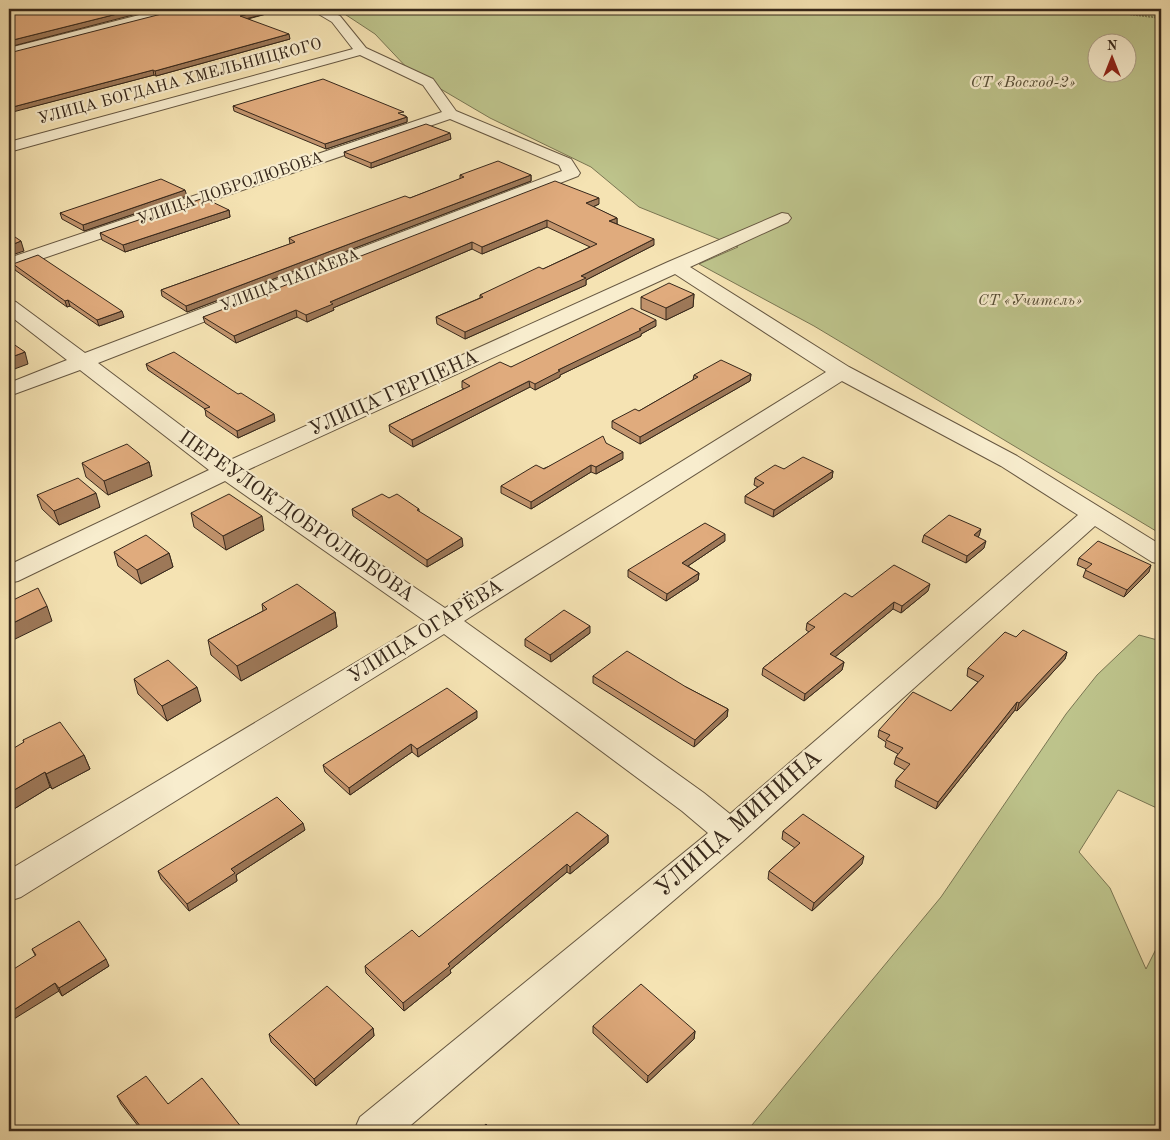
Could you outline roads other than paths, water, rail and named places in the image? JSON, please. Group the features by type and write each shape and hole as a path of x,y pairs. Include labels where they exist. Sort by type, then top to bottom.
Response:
{"street":[{"path":"9,52 177,9"},
{"path":"316,9 336,19 361,51 428,82 451,114"},
{"name":"УЛИЦА БОГДАНА ХМЕЛЬНИЦКОГО","path":"9,147 361,51"},
{"name":"УЛИЦА ЧАПАЕВА","path":"9,390 572,173 565,162 451,114"},
{"name":"УЛИЦА ДОБРОЛЮБОВА","path":"9,264 451,114"},
{"name":"УЛИЦА ГЕРЦЕНА","path":"9,575 226,470 782,218"},
{"path":"675,266 841,372 1009,461 1161,556"},
{"name":"ПЕРЕУЛОК ДОБРОЛЮБОВА","path":"9,306 226,470 445,621 693,802 730,833"},
{"name":"УЛИЦА ОГАРЁВА","path":"9,887 445,621 841,372"},
{"name":"УЛИЦА МИНИНА","path":"374,1131 730,833 1092,512"}],"park label":[{"name":"СТ «Восход-2»","path":"1023,83"},
{"name":"СТ «Учитель»","path":"1030,301"}]}
